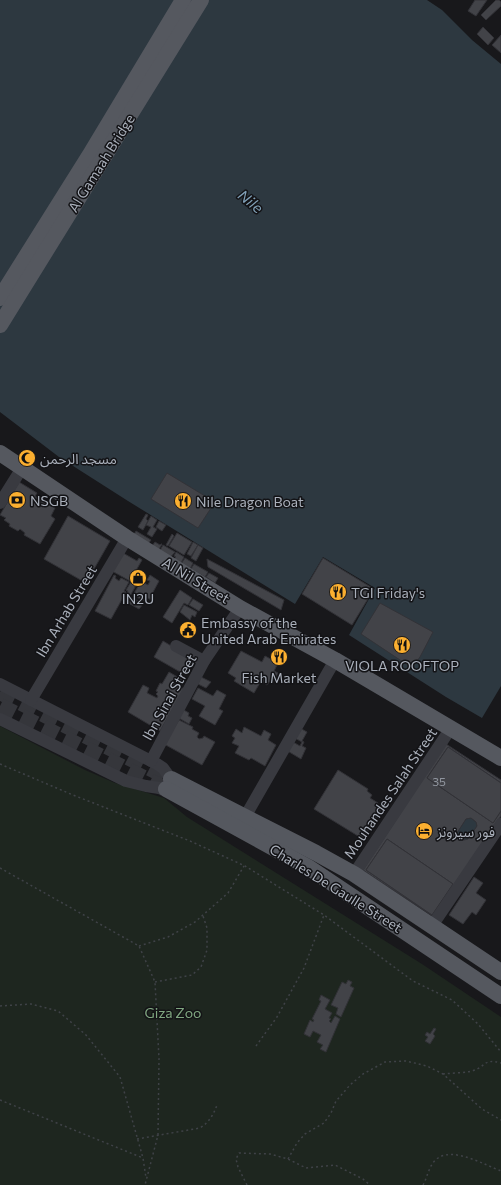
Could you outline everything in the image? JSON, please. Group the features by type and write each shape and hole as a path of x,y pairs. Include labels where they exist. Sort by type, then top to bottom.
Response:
{"main road":[{"name":"Al Gamaah Bridge","path":"0,298 91,153 183,0"},
{"name":"Al Gamaah Bridge","path":"0,325 201,0"},
{"name":"Al Nil Street","path":"0,453 127,538 240,608 335,660 501,758"},
{"name":"Charles De Gaulle Street","path":"169,784 245,817 354,874 501,972"},
{"name":"Charles De Gaulle Street","path":"169,784 308,867 501,996"}],"street":[{"path":"0,503 22,468"},
{"name":"Ibn Arhab Street","path":"31,700 127,538"},
{"name":"Ibn Sinai Street","path":"151,761 204,662 240,608"},
{"path":"176,646 204,662"},
{"path":"245,817 335,660"},
{"path":"0,684 163,768 169,784 146,786 126,781 0,719"},
{"name":"Mouhandes Salah Street","path":"354,874 451,728"},
{"path":"432,926 501,824"}],"path":[{"path":"0,764 73,795 190,841 245,866 324,915 413,981 452,1000 478,1024 501,1052"},
{"path":"139,946 168,936 194,922 228,893 245,866"},
{"path":"0,868 139,946 155,982 159,1059 158,1135 145,1185"},
{"path":"155,982 192,975 200,967 207,950 207,928 203,915"},
{"path":"256,1046 277,1017 304,968 324,915"},
{"path":"0,1006 31,1004 58,1011 86,1035 120,1077 143,1158 147,1180"},
{"path":"288,1159 297,1143 305,1134 324,1122 331,1114 336,1101 350,1085 363,1074 385,1062 406,1061 427,1066 443,1074 482,1109 501,1120"},
{"path":"443,1074 473,1071 487,1061 501,1063"},
{"path":"0,1100 143,1158"},
{"path":"137,1139 200,1128 208,1123 214,1114 217,1105"},
{"path":"247,1185 238,1167 236,1159 240,1153 270,1154 288,1159 306,1168 335,1165 362,1179 370,1185"},
{"path":"423,1185 430,1168 438,1158 452,1154 474,1160 501,1171"}],"green space":[{"name":"Giza Zoo","path":"0,726 85,770 115,783 164,798 187,817 422,964 501,1017 501,1185 0,1185"}],"water":[{"name":"Nile","path":"0,0 427,0 442,10 472,40 501,64 501,686 482,718 446,697 349,635 375,588 323,557 295,604 59,457 0,412"},
{"path":"471,818 476,822 477,826 468,839 464,840 455,836 466,819"}],"building":[{"path":"475,0 487,0 476,16 468,11"},
{"path":"496,0 501,2 501,6 486,20 481,15"},
{"path":"483,27 494,38 488,45 477,34"},
{"path":"501,35 501,53 492,45"},
{"name":"مسجد الرحمن","path":"25,452 34,458 29,464 21,459"},
{"name":"Nile Dragon Boat","path":"167,473 215,502 198,528 151,499"},
{"path":"19,482 37,493 35,496 55,508 51,516 55,519 40,544 24,535 25,533 20,529 18,531 9,526 10,524 4,520 6,518 0,515"},
{"path":"146,514 148,515 146,519 148,521 143,530 138,527"},
{"path":"68,516 110,541 86,583 44,559"},
{"path":"151,516 157,520 153,527 157,529 152,537 147,534 151,527 146,525"},
{"path":"159,521 166,525 162,531 156,527"},
{"path":"136,531 151,540 148,544 133,536"},
{"path":"177,533 192,542 184,555 169,546"},
{"path":"172,534 174,536 168,546 166,545"},
{"path":"155,542 160,545 162,544 157,553 152,546"},
{"path":"193,542 198,545 191,556 187,554"},
{"path":"163,545 175,552 168,560 158,554"},
{"path":"198,545 203,548 196,561 191,558"},
{"path":"176,552 184,557 181,563 174,559 176,557 174,556"},
{"path":"123,553 137,561 139,558 142,560 130,581 112,571"},
{"path":"185,558 193,563 190,569 181,564"},
{"name":"TGI Friday's","path":"323,558 374,589 352,625 302,594"},
{"path":"207,559 284,600 281,610 208,567"},
{"path":"194,564 208,572 205,577 191,569"},
{"path":"209,573 218,578 215,583 206,577"},
{"path":"141,574 145,577 143,580 145,581 144,583 148,585 150,581 147,580 150,575 159,581 152,594 154,595 151,600 148,598 146,602 133,595 142,580 138,578"},
{"path":"114,575 119,581 121,578 129,582 124,591 126,592 111,619 95,611"},
{"path":"134,577 139,580 130,596 143,604 139,609 123,600 128,591 126,590"},
{"path":"180,590 192,598 188,605 184,603 172,623 163,617"},
{"path":"193,599 203,605 199,611 189,605"},
{"name":"VIOLA ROOFTOP","path":"380,603 433,632 420,657 412,668 361,634"},
{"path":"184,605 197,612 195,617 192,615 190,620 180,612"},
{"path":"163,641 191,658 182,673 154,657"},
{"path":"241,651 262,662 265,656 278,663 274,671 278,673 272,684 269,682 267,685 261,681 254,693 234,681 236,678 228,673"},
{"path":"169,672 184,681 180,687 184,689 160,731 128,712 143,685 149,688 147,693 157,698 158,696 156,694 158,692 156,691 160,683 162,684"},
{"path":"201,677 211,682 206,688 198,684"},
{"path":"198,688 213,696 217,690 226,695 219,709 223,711 215,725 199,716 205,706 192,699"},
{"path":"182,709 189,713 188,716 192,718 189,724 177,717"},
{"path":"179,720 193,727 192,729 199,733 197,737 199,739 203,738 204,736 215,742 202,765 164,744"},
{"path":"244,727 261,736 264,730 271,734 268,740 276,745 265,766 251,758 249,760 235,753 239,746 232,743 235,738 232,736 236,729 242,733"},
{"path":"298,727 307,732 302,741 304,742 302,746 306,748 301,759 286,750 291,741 300,746 302,742 293,737"},
{"name":"فور سيزونز","path":"446,744 501,780 501,783 448,747 427,778 493,823 501,811 501,816 434,917 363,870","holes":["471,818 476,822 477,826 468,839 464,840 455,836 466,819","387,839 453,884 432,915 366,870"]},
{"path":"448,747 501,783 501,811 493,823 427,778"},
{"path":"338,770 368,789 367,791 372,795 370,798 378,803 376,807 381,810 363,839 314,809"},
{"path":"387,839 453,884 432,915 366,870"},
{"path":"474,877 483,883 476,893 486,900 476,915 472,912 463,924 449,915"},
{"path":"348,980 352,982 350,986 354,988 341,1017 336,1014 338,1008 331,1005 342,982 346,984"},
{"path":"321,995 330,1000 325,1009 332,1013 329,1021 331,1023 335,1016 340,1019 326,1052 320,1049 323,1045 317,1042 321,1035 313,1031 310,1037 304,1034 310,1020 313,1022 314,1020 312,1019 321,1001 319,1000"},
{"path":"434,1028 436,1029 433,1034 435,1036 430,1044 425,1041 428,1037 425,1035 427,1032 430,1034"}],"tunnel":[{"path":"0,692 171,779"},
{"path":"0,706 166,789"}],"place":[{"name":"مسجد الرحمن","path":"27,458"},
{"name":"NSGB","path":"17,500"},
{"name":"Nile Dragon Boat","path":"183,501"},
{"name":"IN2U","path":"138,578"},
{"name":"TGI Friday's","path":"338,592"},
{"name":"Embassy of the United Arab Emirates","path":"188,630"},
{"name":"VIOLA ROOFTOP","path":"402,645"},
{"name":"Fish Market","path":"279,657"},
{"name":"فور سيزونز","path":"424,831"}]}
